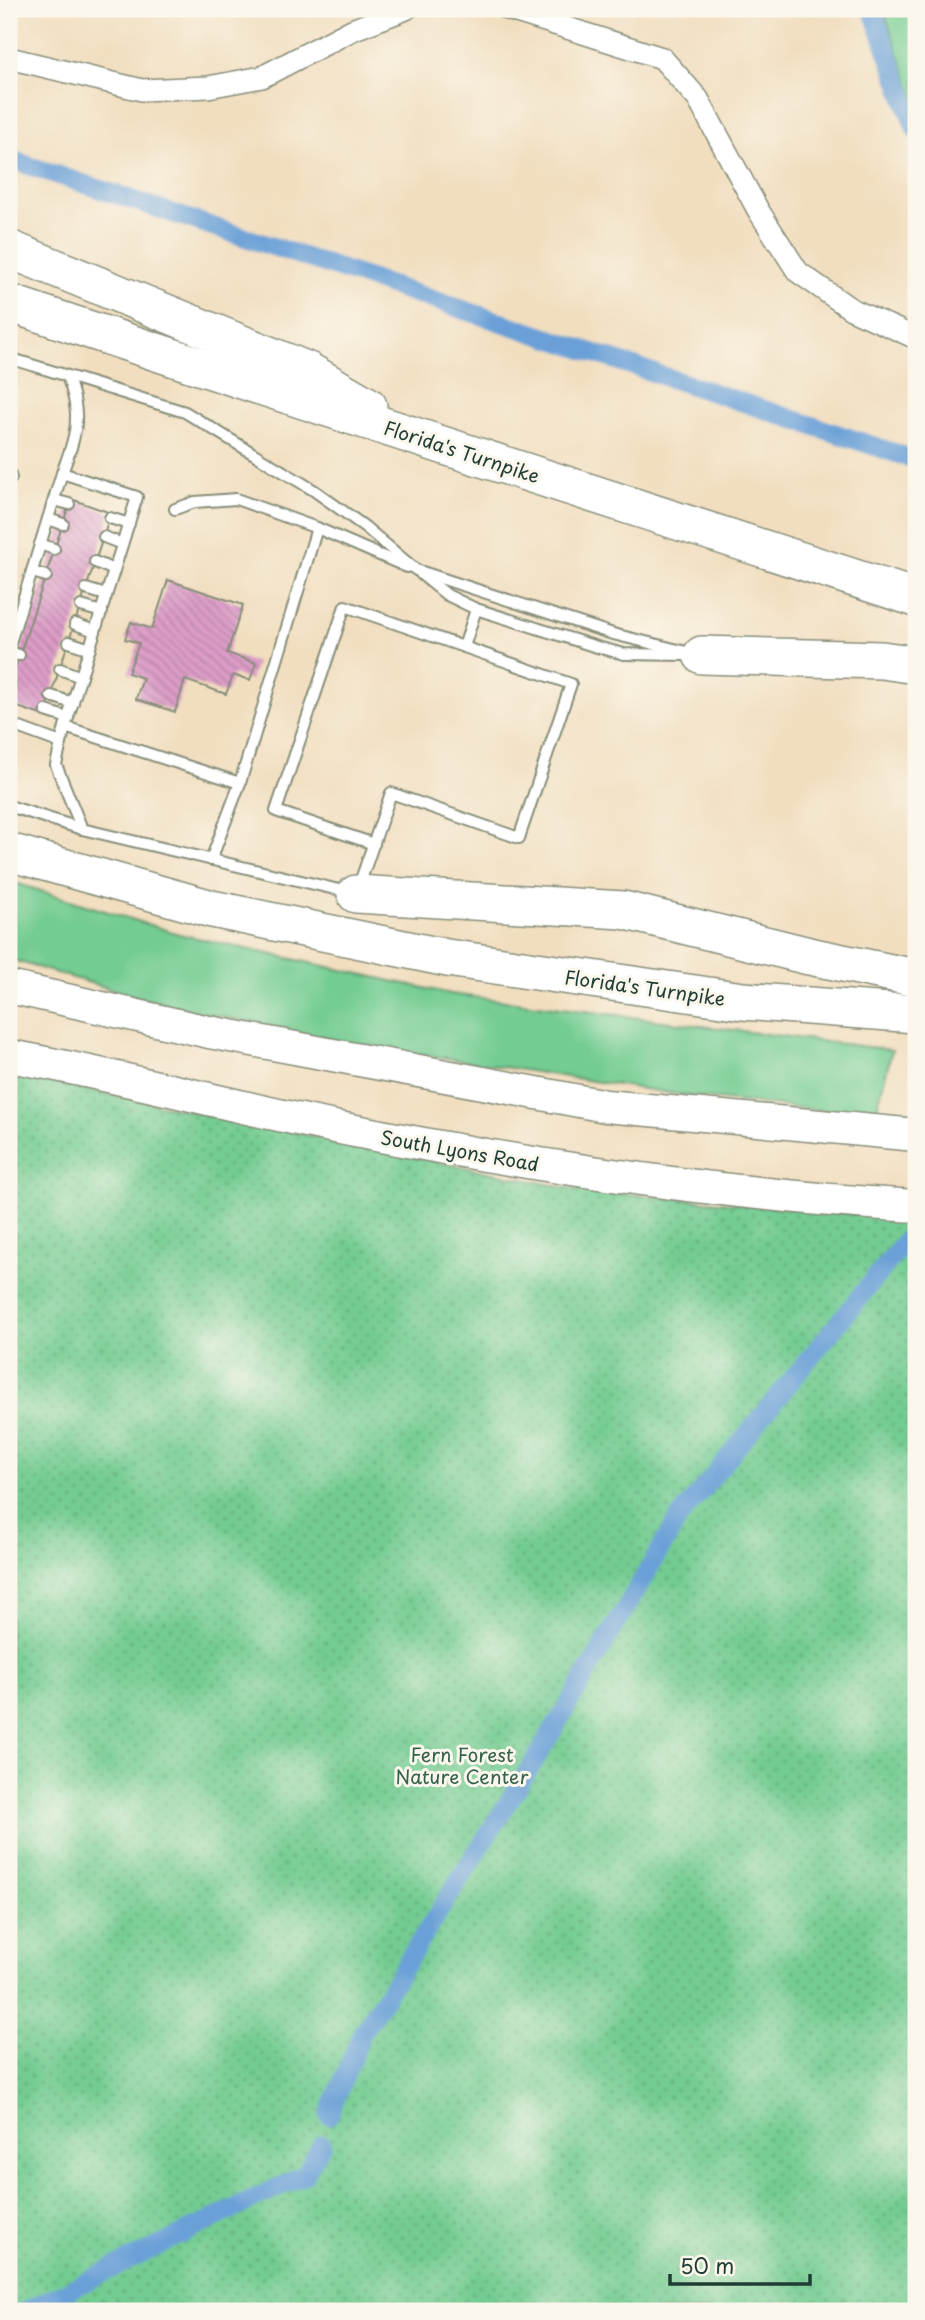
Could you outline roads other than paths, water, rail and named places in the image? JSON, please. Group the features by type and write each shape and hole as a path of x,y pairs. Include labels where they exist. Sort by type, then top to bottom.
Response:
{"highway":[{"path":"9,249 308,371 414,434"},
{"name":"Florida's Turnpike","path":"9,303 298,400 414,434 916,598"},
{"path":"702,655 882,660 916,665"},
{"name":"Florida's Turnpike","path":"9,852 212,909 447,958 743,1001 916,1014"},
{"path":"356,894 623,910 809,956 916,978"}],"main road":[{"path":"9,987 209,1032 606,1106 916,1135"},
{"name":"South Lyons Road","path":"9,1056 349,1130 603,1175 823,1200 916,1206"}],"street":[{"path":"9,58 142,90 208,87 262,77 352,30 406,9"},
{"path":"507,9 662,58 698,99 758,210 798,272 851,309 916,338"}],"lane":[{"path":"9,358 185,412 315,491 365,527 447,596 476,610 624,654 702,655"},
{"path":"9,646 76,433 78,415 67,376"},
{"path":"62,473 137,497 56,765 82,829"},
{"path":"175,509 205,500 236,499 317,528 416,570 613,634 702,655"},
{"path":"54,500 69,504"},
{"path":"110,518 128,524"},
{"path":"48,519 63,524"},
{"path":"211,860 240,783 317,528"},
{"path":"104,537 122,544"},
{"path":"40,544 54,550"},
{"path":"95,562 114,570"},
{"path":"32,572 46,576"},
{"path":"86,589 106,595"},
{"path":"26,590 40,593"},
{"path":"81,606 102,612"},
{"path":"9,806 82,829 356,894 391,793 519,838 571,684 345,606 276,810 373,844"},
{"path":"21,607 34,610"},
{"path":"464,647 476,610"},
{"path":"16,623 29,627"},
{"path":"75,624 95,631"},
{"path":"69,642 90,649"},
{"path":"60,669 81,677"},
{"path":"51,696 73,703"},
{"path":"46,711 67,723 240,783"},
{"path":"9,724 61,743"}],"waterway":[{"path":"872,9 916,130"},
{"path":"9,159 916,460"},
{"path":"329,2115 362,2033 540,1752 679,1518 915,1229"},
{"path":"26,2311 305,2174 322,2144"}],"park label":[{"name":"Fern Forest Nature Center","path":"462,1765"}]}
